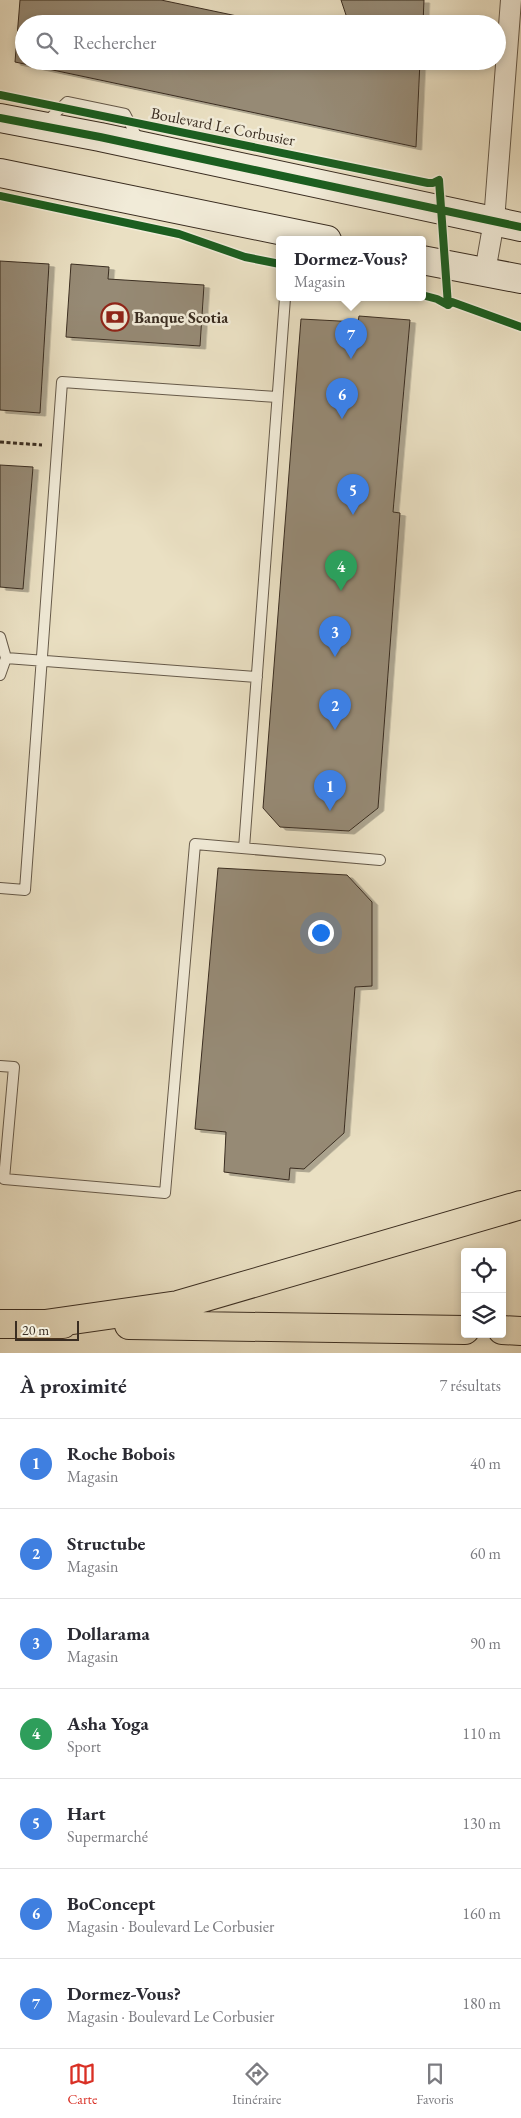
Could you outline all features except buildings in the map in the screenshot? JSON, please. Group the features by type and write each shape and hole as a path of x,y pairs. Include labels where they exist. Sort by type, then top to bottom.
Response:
{"highway":[{"path":"45,1324 178,1304 521,1205"},
{"path":"0,1324 461,1330"},
{"path":"506,1330 521,1331"}],"street":[{"path":"506,65 511,0"},
{"path":"484,272 494,221 506,70"},
{"path":"0,118 521,227"},
{"path":"0,173 292,236"},
{"path":"426,261 521,279"}],"lane":[{"path":"244,848 286,301"},
{"path":"0,888 24,890 62,382 277,397"},
{"path":"0,637 6,658 0,675"},
{"path":"6,658 257,677"},
{"path":"0,1066 14,1067 4,1179 165,1193 195,844 380,860"}],"path":[{"path":"0,442 57,446"}],"cycle path":[{"name":"Boulevard Le Corbusier","path":"0,95 428,183 439,180 448,305"},
{"path":"0,118 100,137 521,227"},
{"path":"0,196 179,234 245,257 276,263"},
{"path":"426,296 448,305 452,302 521,327"}],"place":[{"name":"Banque Scotia","path":"115,317"},
{"name":"Dormez-Vous?","path":"351,359"},
{"name":"BoConcept","path":"342,419"},
{"name":"Hart","path":"353,515"},
{"name":"Asha Yoga","path":"341,591"},
{"name":"Dollarama","path":"335,657"},
{"name":"Structube","path":"335,730"},
{"name":"Roche Bobois","path":"330,811"}]}
